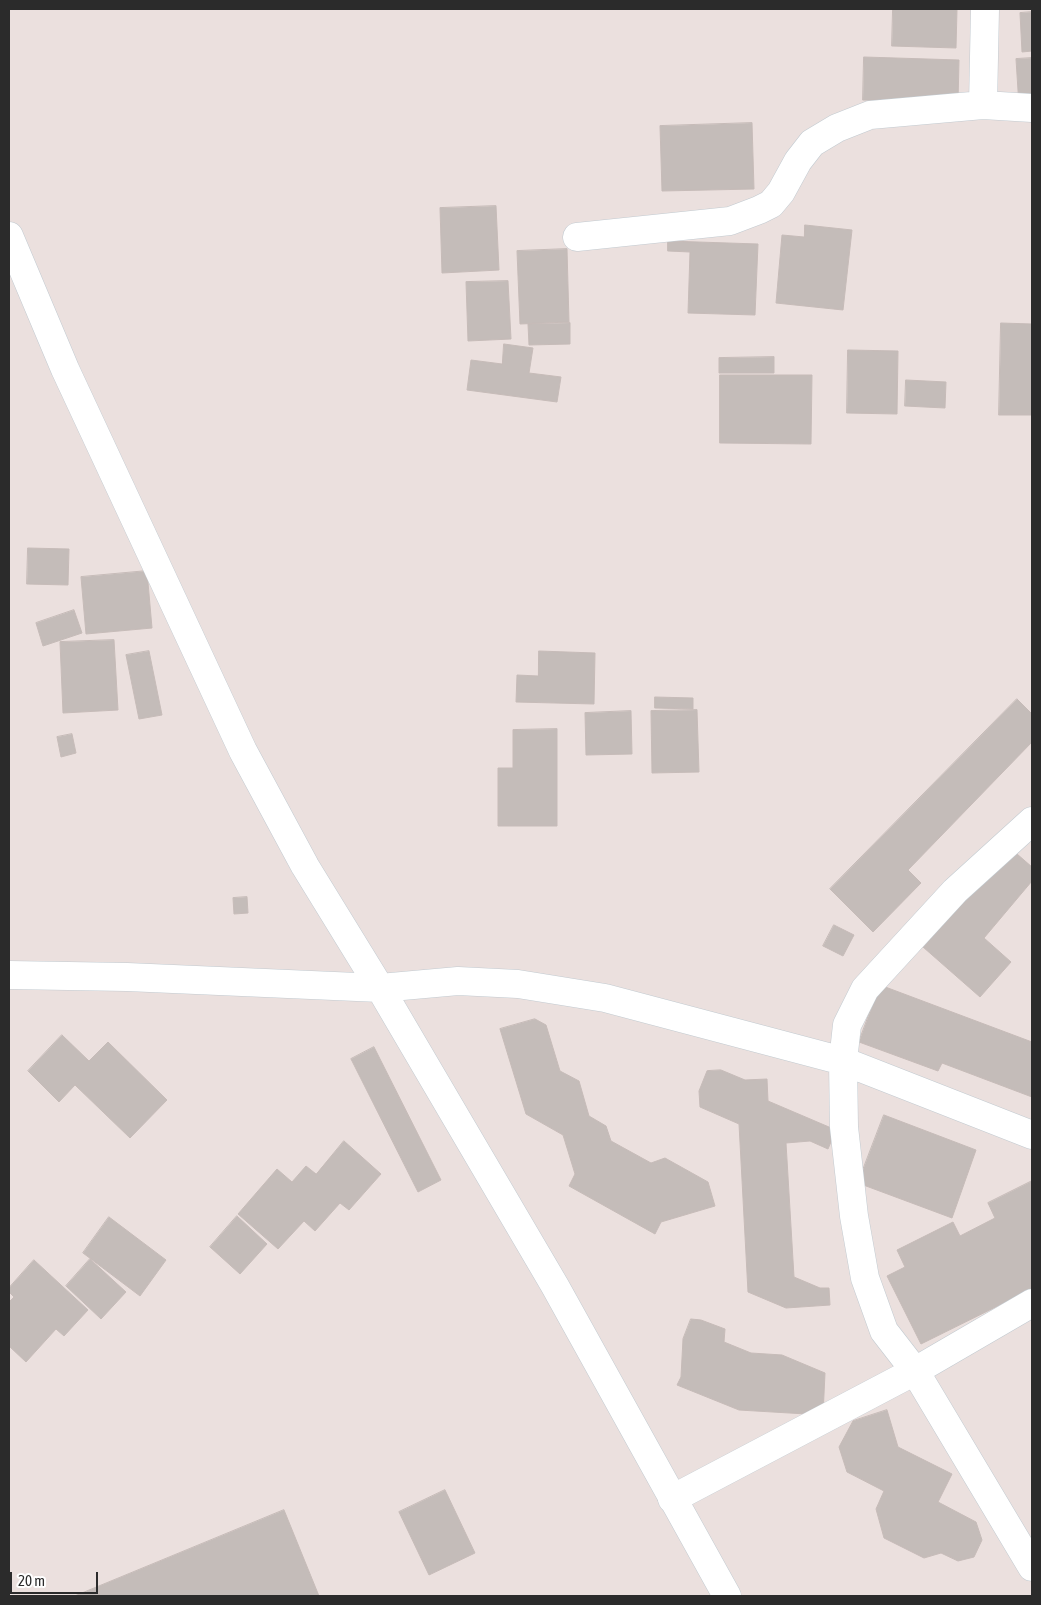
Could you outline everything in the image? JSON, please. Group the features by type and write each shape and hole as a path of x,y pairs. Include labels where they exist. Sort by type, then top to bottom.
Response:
{"street":[{"path":"983,104 985,9"},
{"path":"577,237 730,221 771,204 798,161 812,143 836,128 870,115 983,104 1032,108"},
{"path":"9,236 65,369 243,751 306,866 555,1286 726,1596"},
{"path":"1029,827 955,891 865,989 847,1025 843,1061 844,1128 854,1216 865,1278 884,1331 914,1370 1032,1567"},
{"path":"9,976 127,977 380,988 458,981 518,984 605,998 843,1061 1032,1135"},
{"path":"672,1499 914,1370 1032,1303"}],"building":[{"path":"893,9 957,9 956,48 892,46"},
{"path":"1032,12 1032,51 1022,52 1020,13"},
{"path":"864,57 959,60 958,103 863,100"},
{"path":"1032,58 1032,106 1019,106 1016,59"},
{"path":"752,123 754,189 662,191 660,126"},
{"path":"496,206 499,270 442,273 440,208"},
{"path":"805,225 852,230 843,310 776,303 782,235 804,237"},
{"path":"668,241 758,244 755,315 688,313 690,252 668,251"},
{"path":"567,249 569,322 520,324 517,251"},
{"path":"508,281 511,339 468,341 466,282"},
{"path":"570,323 570,344 529,345 528,324"},
{"path":"1001,323 1032,324 1032,415 999,415"},
{"path":"504,344 533,348 529,373 561,377 557,402 467,390 471,360 502,364"},
{"path":"848,350 898,351 897,414 847,413"},
{"path":"774,357 774,373 719,373 719,358"},
{"path":"720,375 812,375 811,444 720,443"},
{"path":"906,380 946,382 945,408 905,406"},
{"path":"28,548 69,549 68,585 27,584"},
{"path":"147,571 152,628 86,634 81,577"},
{"path":"74,610 82,633 43,646 36,623"},
{"path":"114,640 118,710 63,713 60,642"},
{"path":"149,651 162,715 139,719 126,655"},
{"path":"539,651 595,653 594,704 516,702 517,675 538,676"},
{"path":"655,697 693,698 693,709 655,708"},
{"path":"1017,699 1032,714 1032,742 908,870 921,883 873,932 830,889"},
{"path":"697,710 699,772 652,773 651,711"},
{"path":"631,711 632,754 586,755 585,713"},
{"path":"557,729 557,826 498,826 498,768 513,768 513,730"},
{"path":"72,734 76,753 61,757 57,737"},
{"path":"1009,847 1032,867 1032,881 984,938 1011,962 980,997 923,947"},
{"path":"247,897 248,913 234,914 233,898"},
{"path":"834,925 854,935 843,956 823,946"},
{"path":"880,985 1032,1042 1032,1097 942,1063 938,1071 859,1042"},
{"path":"535,1019 546,1025 560,1071 579,1081 589,1116 606,1126 611,1141 651,1163 665,1158 708,1182 715,1206 661,1222 655,1234 569,1186 575,1174 563,1135 526,1114 500,1029"},
{"path":"62,1035 89,1061 108,1042 167,1100 130,1138 75,1085 59,1102 28,1071"},
{"path":"374,1047 441,1180 418,1192 351,1059"},
{"path":"721,1070 745,1080 767,1079 768,1101 836,1130 828,1149 810,1141 786,1143 794,1277 820,1288 829,1288 830,1305 786,1308 748,1292 739,1124 700,1107 699,1091 707,1071"},
{"path":"884,1115 976,1150 952,1218 858,1183"},
{"path":"344,1141 381,1174 349,1210 340,1203 315,1231 304,1221 278,1249 238,1214 277,1169 292,1182 306,1166 316,1174"},
{"path":"1032,1181 1032,1289 921,1344 887,1276 905,1267 897,1250 953,1222 960,1236 995,1218 988,1203"},
{"path":"237,1216 267,1244 240,1274 210,1247"},
{"path":"109,1217 166,1260 140,1296 83,1253"},
{"path":"90,1259 126,1292 101,1319 66,1286"},
{"path":"34,1260 88,1310 64,1336 56,1329 26,1362 9,1346 9,1302 14,1297 9,1292 9,1288"},
{"path":"691,1319 701,1320 725,1329 724,1342 751,1353 782,1355 825,1373 823,1415 739,1410 677,1385 681,1377 683,1339"},
{"path":"887,1410 898,1447 952,1474 938,1502 976,1522 982,1540 974,1557 958,1561 941,1553 924,1558 884,1538 876,1509 884,1491 847,1472 839,1447 853,1421"},
{"path":"445,1490 475,1553 429,1575 399,1512"},
{"path":"284,1510 319,1596 75,1596"}]}
